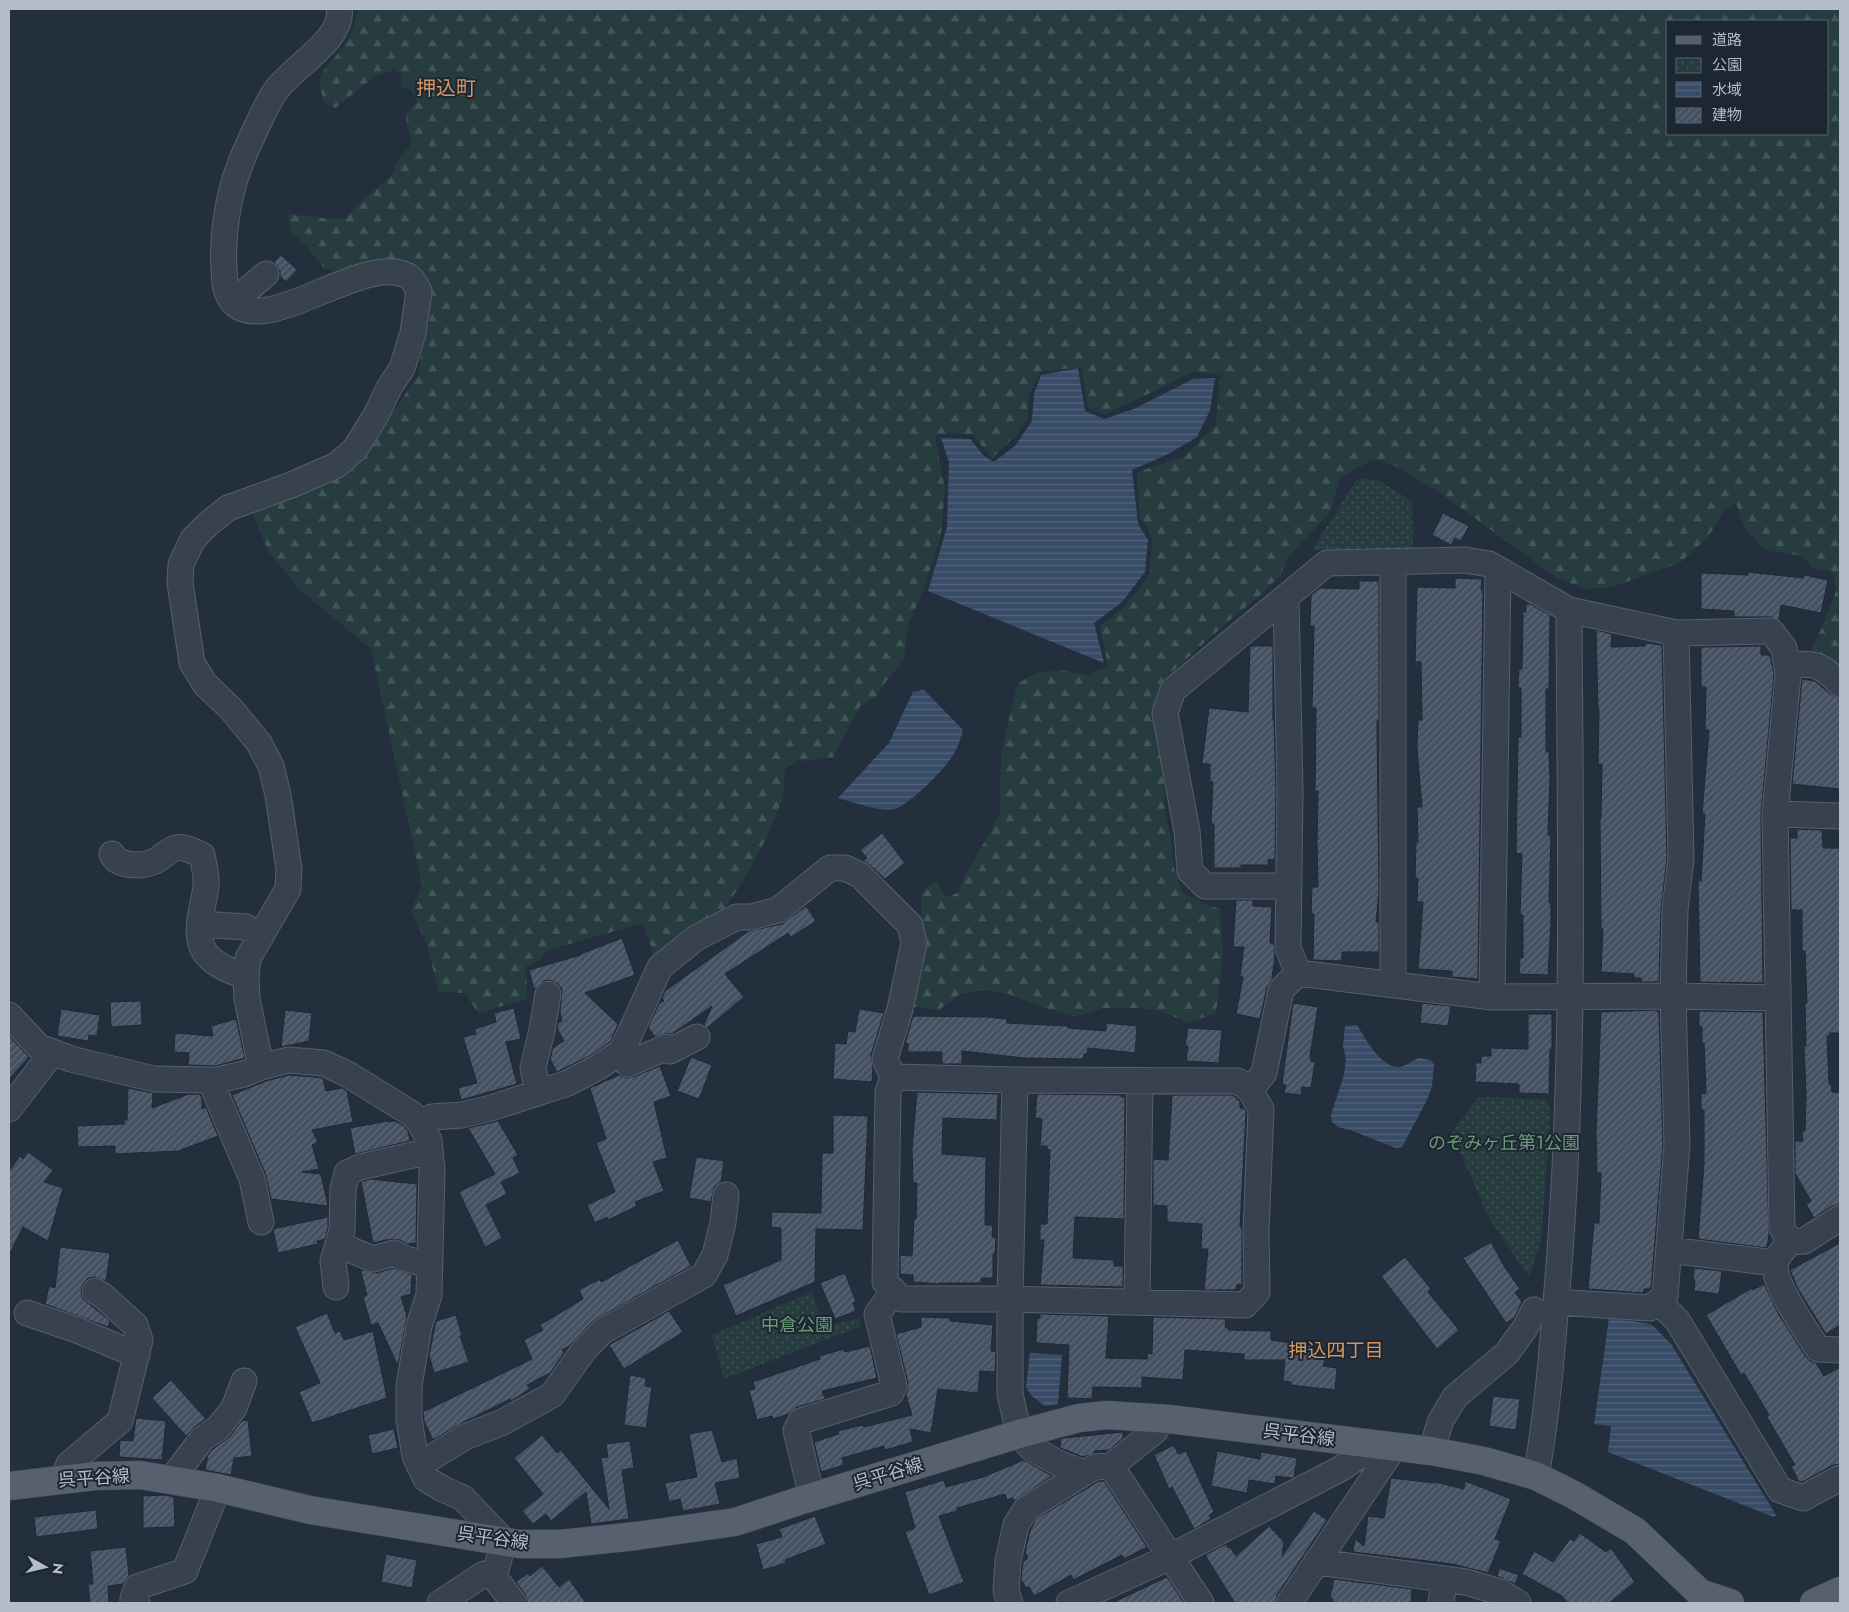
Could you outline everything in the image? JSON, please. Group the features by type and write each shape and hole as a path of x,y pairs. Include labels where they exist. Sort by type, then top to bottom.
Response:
{"main road":[{"name":"呉平谷線","path":"9,1486 95,1476 140,1475 218,1488 310,1510 519,1544 560,1544 735,1522 1019,1434 1088,1417 1107,1415 1162,1419 1431,1451 1484,1461 1536,1476 1574,1495 1635,1531 1701,1598 1730,1603"},
{"path":"1814,1603 1840,1592"}],"street":[{"path":"261,1067 247,999 246,977 248,958 288,889 289,869 278,795 271,766 259,743 231,709 206,684 192,663 180,583 181,564 193,540 208,524 228,508 291,485 337,465 355,449 375,417 388,388 402,368 413,333 419,291 410,277 398,272 382,272 361,277 271,309 246,310 233,302 226,292 222,247 230,201 239,166 274,92 288,75 333,34 338,22 339,9"},
{"path":"233,302 266,274"},
{"path":"1288,886 1205,886 1190,871 1187,831 1165,713 1173,690 1328,563 1465,560 1489,564 1568,610 1692,634 1771,631 1784,648 1788,675 1775,814 1782,1228 1790,1242"},
{"path":"1393,562 1394,985"},
{"path":"1492,997 1498,569"},
{"path":"1286,597 1290,791 1288,948 1298,973"},
{"path":"1536,1476 1549,1384 1545,1306 1564,1205 1570,1043 1568,610"},
{"path":"1431,1451 1441,1420 1455,1397 1507,1353 1525,1328 1545,1306 1650,1308 1665,1296 1677,1145 1673,996 1675,909 1681,859 1676,632"},
{"path":"1787,665 1812,664 1829,672 1840,684"},
{"path":"1775,814 1840,816"},
{"path":"112,854 114,859 122,863 143,864 155,861 176,848 192,850 202,855 206,886 200,924 201,946 208,957 223,967 246,977"},
{"path":"420,1123 432,1118 462,1115 491,1108 568,1083 600,1066 622,1051 660,967 696,938 737,917 752,917 778,910 830,868 844,868 860,875 910,926 914,943 900,1009 885,1059 893,1077 888,1092 885,1282 901,1299 1010,1299 1245,1305 1257,1292 1256,1232 1261,1109 1250,1090 1238,1081 1015,1080 893,1077"},
{"path":"200,924 246,927 261,936"},
{"path":"1298,973 1492,997 1673,996 1778,998"},
{"path":"1250,1090 1264,1073 1281,990 1298,973"},
{"path":"538,1093 533,1068 548,994"},
{"path":"9,1015 39,1047 71,1059 154,1079 217,1080 244,1074 261,1067 288,1060 324,1063 357,1080 412,1114 420,1123 429,1140 432,1170 429,1295 419,1326 409,1386 409,1420 415,1456 426,1479 463,1498 504,1541 494,1577"},
{"path":"618,1054 628,1064 667,1047 670,1051 697,1037"},
{"path":"9,1109 53,1052"},
{"path":"210,1080 252,1179 261,1222"},
{"path":"1015,1080 1010,1299 1010,1394 1019,1434 1031,1448 1058,1463 1084,1473"},
{"path":"1137,1302 1140,1081"},
{"path":"336,1287 333,1262 342,1231 343,1189 347,1172 360,1167 430,1152"},
{"path":"419,1465 465,1437 503,1422 552,1395 584,1350 603,1331 704,1275 715,1255 723,1223 726,1195"},
{"path":"1790,1242 1804,1241 1840,1218"},
{"path":"339,1242 351,1250 373,1258 394,1253 406,1259 429,1265"},
{"path":"1790,1242 1775,1263 1776,1273 1786,1299 1818,1349 1840,1350"},
{"path":"1668,1250 1775,1263"},
{"path":"62,1480 69,1464 120,1421 140,1340 134,1325 102,1295 94,1291"},
{"path":"812,1497 796,1430 801,1420 891,1393 894,1386 878,1314 894,1291"},
{"path":"1658,1302 1676,1320 1780,1490 1803,1498 1840,1478"},
{"path":"27,1313 77,1330 137,1355"},
{"path":"171,1480 202,1439 218,1428 234,1408 244,1381"},
{"path":"1010,1603 1006,1592 1012,1537 1026,1509 1095,1467 1111,1466 1155,1431 1162,1419"},
{"path":"1069,1603 1170,1556 1386,1445"},
{"path":"1289,1603 1318,1562 1386,1445"},
{"path":"1111,1466 1201,1603"},
{"path":"137,1603 133,1599 137,1587 185,1571 218,1488"},
{"path":"1318,1562 1485,1586 1500,1592 1518,1603"},
{"path":"440,1603 484,1574 494,1577 514,1603"},
{"path":"1441,1603 1444,1579"}],"green space":[{"path":"358,9 1840,9 1840,673 1810,652 1837,588 1831,571 1813,569 1802,556 1764,550 1744,527 1736,503 1723,512 1708,537 1681,562 1613,587 1585,589 1557,578 1439,492 1393,465 1373,459 1340,478 1330,512 1286,560 1281,575 1163,680 1155,700 1161,723 1165,810 1174,868 1182,892 1205,904 1220,909 1223,956 1216,1013 1189,1023 1160,1011 1139,1008 1103,1008 1074,1017 1009,994 985,990 960,994 939,1010 909,1006 922,930 921,893 936,880 946,898 959,892 964,878 1000,814 1001,754 1017,684 1036,673 1062,670 1087,675 1108,666 1100,626 1125,606 1150,574 1152,540 1146,523 1140,519 1137,472 1184,457 1216,425 1220,375 1194,371 1105,414 1088,408 1081,367 1040,372 1029,395 1027,419 1016,436 992,458 972,434 938,434 935,438 945,489 941,535 923,591 908,624 904,660 876,697 860,706 833,757 809,761 797,760 785,769 783,798 766,839 742,883 721,913 656,962 643,923 548,950 539,961 526,966 527,999 478,1013 465,993 439,992 426,942 411,911 422,885 371,649 299,589 268,551 251,509 380,431 419,374 422,344 429,325 430,304 427,278 403,264 340,274 324,268 307,247 291,232 288,214 322,218 346,218 357,205 391,176 399,159 412,140 407,128 406,114 417,102 412,90 401,87 401,75 394,70 385,72 370,80 335,108 324,102 320,83 321,77 348,39"},
{"path":"1365,478 1379,481 1412,501 1413,550 1312,550 1357,479"},
{"name":"のぞみヶ丘第1公園","path":"1478,1097 1545,1099 1551,1110 1541,1241 1529,1277 1489,1218 1452,1133"},
{"name":"中倉公園","path":"812,1292 823,1327 860,1318 861,1326 724,1379 712,1335"}],"water":[{"path":"1078,368 1085,411 1104,419 1134,409 1193,379 1215,378 1210,410 1197,437 1168,454 1132,470 1138,524 1148,540 1145,572 1122,602 1094,623 1104,663 928,591 947,527 949,462 941,438 970,439 984,456 994,462 1015,446 1032,421 1034,394 1041,375"},
{"path":"924,690 963,730 957,748 947,764 908,802 894,809 874,808 838,798 889,743 913,692"},
{"path":"1357,1025 1379,1057 1385,1062 1397,1067 1419,1058 1430,1060 1434,1064 1432,1086 1427,1100 1402,1147 1396,1148 1338,1127 1332,1122 1331,1115 1344,1075 1346,1058 1343,1047 1345,1026"},
{"path":"1609,1318 1652,1325 1671,1344 1776,1515 1774,1517 1608,1452 1611,1426 1594,1424"},
{"path":"1030,1353 1062,1355 1058,1404 1045,1406 1032,1396 1026,1388"}],"building":[{"path":"281,255 297,270 286,282 280,276 280,271 274,262"},
{"path":"1443,513 1469,526 1461,541 1455,538 1451,545 1432,535"},
{"path":"1748,572 1803,578 1804,575 1828,580 1821,613 1781,605 1779,620 1771,617 1734,617 1734,611 1701,609 1701,573 1748,575"},
{"path":"1455,578 1482,579 1481,590 1483,590 1478,979 1452,977 1452,971 1418,969 1423,902 1417,902 1418,878 1415,878 1416,842 1418,842 1417,807 1422,807 1417,748 1418,720 1422,720 1421,662 1415,662 1417,587 1455,588"},
{"path":"1359,581 1379,581 1379,721 1377,721 1379,892 1376,922 1379,922 1379,952 1342,952 1342,961 1313,960 1314,914 1311,914 1312,887 1318,887 1318,791 1315,791 1316,708 1312,708 1314,626 1310,626 1311,595 1319,588 1359,589"},
{"path":"1526,604 1530,604 1550,615 1549,689 1546,689 1546,752 1549,751 1550,779 1548,835 1551,836 1549,903 1551,903 1551,921 1548,975 1519,974 1520,958 1523,958 1523,915 1520,915 1522,854 1516,853 1518,737 1521,737 1521,688 1518,688 1519,669 1522,669 1523,612 1526,612"},
{"path":"1596,630 1612,634 1611,647 1645,646 1645,643 1662,645 1667,858 1661,909 1659,982 1641,982 1641,978 1634,978 1634,974 1601,972 1603,929 1601,929 1600,818 1602,764 1598,764 1599,710"},
{"path":"1250,646 1273,646 1273,720 1276,791 1275,859 1268,860 1268,865 1214,868 1214,824 1211,824 1213,782 1210,782 1210,764 1202,764 1209,708 1248,712"},
{"path":"1761,646 1761,655 1770,655 1774,675 1761,814 1763,983 1700,982 1698,881 1701,881 1705,814 1702,814 1709,730 1705,730 1706,687 1701,687 1701,647"},
{"path":"1802,679 1815,681 1830,694 1840,698 1840,789 1792,784"},
{"path":"1797,829 1822,830 1823,848 1840,848 1840,1033 1830,1033 1830,1036 1827,1036 1829,1084 1831,1084 1832,1092 1840,1093 1840,1204 1832,1206 1814,1218 1806,1204 1811,1201 1795,1173 1795,1141 1803,1141 1802,1131 1805,1131 1804,1046 1806,1046 1805,1003 1807,1003 1805,951 1802,951 1802,910 1791,910 1790,838 1797,838"},
{"path":"882,833 905,863 885,879 863,861 867,858 860,850"},
{"path":"1236,900 1253,900 1253,906 1272,907 1270,943 1274,944 1275,955 1272,979 1267,987 1260,1019 1236,1014 1243,977 1240,976 1244,947 1233,947"},
{"path":"806,906 816,921 791,937 788,933 725,974 744,997 707,1028 704,1025 712,1006 672,1034 667,1033 655,1037 648,1027 659,1004 664,1001 662,998 665,991 749,931 782,924"},
{"path":"622,938 635,975 585,993 618,1024 611,1041 593,1054 557,1072 550,1059 553,1048 564,1041 557,1028 558,1023 562,1021 560,1012 562,989 557,983 550,980 543,981 534,989 529,970 581,955"},
{"path":"141,1001 142,1025 111,1027 110,1002"},
{"path":"1293,1003 1318,1007 1310,1056 1311,1061 1315,1062 1311,1088 1302,1087 1301,1095 1284,1093 1286,1085 1282,1084"},
{"path":"1422,1003 1451,1006 1448,1026 1420,1023"},
{"path":"514,1008 521,1039 506,1042 517,1084 461,1100 458,1088 477,1083 463,1037 476,1034 475,1029 496,1022 494,1013"},
{"path":"61,1009 100,1015 97,1036 89,1035 88,1041 57,1036"},
{"path":"859,1009 884,1013 871,1055 873,1067 872,1082 833,1079 835,1043 846,1044 848,1031 855,1032"},
{"path":"285,1010 312,1013 309,1041 281,1047"},
{"path":"1657,1010 1659,1012 1663,1145 1651,1289 1644,1289 1643,1293 1588,1289 1594,1223 1599,1223 1601,1173 1597,1173 1596,1132 1601,1012"},
{"path":"1699,1011 1763,1012 1769,1234 1767,1248 1698,1239 1704,1165 1704,1110 1701,1110 1701,1094 1706,1093 1704,1043 1702,1043 1702,1027 1699,1026"},
{"path":"1528,1014 1552,1014 1549,1094 1519,1093 1519,1084 1475,1082 1476,1063 1481,1063 1481,1056 1491,1056 1491,1048 1528,1049"},
{"path":"913,1016 986,1017 1007,1019 1007,1023 1068,1026 1068,1028 1106,1031 1106,1023 1137,1026 1135,1053 1088,1048 1087,1054 1084,1054 1083,1059 1024,1058 962,1051 962,1064 942,1064 942,1052 908,1052 908,1043 905,1043"},
{"path":"236,1019 245,1058 215,1066 188,1065 189,1053 174,1052 175,1033 213,1036 211,1026"},
{"path":"1188,1028 1222,1030 1219,1063 1186,1061 1188,1046 1185,1046"},
{"path":"9,1036 29,1057 9,1079"},
{"path":"691,1057 712,1065 699,1099 677,1091"},
{"path":"660,1066 671,1096 654,1102 667,1158 653,1162 664,1191 635,1202 637,1206 608,1220 607,1217 595,1223 587,1205 615,1192 596,1143 606,1139 590,1088 619,1075 626,1078 633,1077"},
{"path":"289,1075 320,1077 323,1079 326,1091 342,1088 347,1091 353,1122 312,1130 318,1142 312,1145 319,1169 302,1172 321,1174 328,1206 271,1199 265,1173 232,1095 266,1081"},
{"path":"128,1088 153,1093 152,1108 189,1094 200,1094 202,1109 206,1107 218,1136 178,1151 115,1154 115,1146 78,1147 77,1126 124,1124 124,1120 127,1120"},
{"path":"917,1092 998,1094 997,1120 943,1118 942,1154 986,1157 985,1225 993,1225 992,1237 996,1237 995,1254 993,1254 993,1278 981,1278 981,1283 939,1284 913,1282 913,1275 900,1274 900,1255 912,1256 914,1219 916,1219 917,1183 913,1183 912,1149"},
{"path":"1037,1094 1121,1095 1121,1097 1125,1097 1124,1219 1075,1217 1073,1258 1114,1260 1114,1266 1123,1266 1123,1287 1040,1285 1044,1240 1040,1240 1040,1224 1047,1224 1050,1150 1047,1149 1047,1146 1040,1146 1042,1119 1035,1118"},
{"path":"1172,1095 1233,1095 1240,1102 1240,1108 1244,1108 1246,1112 1240,1227 1242,1227 1242,1285 1237,1284 1236,1290 1204,1290 1208,1249 1201,1249 1202,1224 1167,1222 1167,1206 1153,1205 1153,1159 1168,1160"},
{"path":"833,1115 868,1116 863,1230 816,1229 815,1282 736,1316 723,1285 781,1260 781,1228 771,1227 772,1212 821,1213 822,1153 833,1153"},
{"path":"395,1121 403,1125 408,1131 410,1141 355,1154 350,1128"},
{"path":"498,1121 518,1155 513,1158 520,1173 501,1182 507,1194 486,1205 502,1238 485,1247 459,1192 495,1174 468,1128"},
{"path":"28,1152 53,1170 44,1182 63,1188 48,1241 23,1227 9,1255 9,1171 20,1156 23,1159"},
{"path":"696,1157 724,1161 721,1182 714,1187 711,1202 689,1198"},
{"path":"370,1179 417,1184 416,1243 407,1244 400,1240 391,1239 373,1243 361,1182"},
{"path":"328,1217 328,1229 325,1239 317,1241 318,1244 278,1253 273,1229"},
{"path":"678,1240 691,1266 593,1321 569,1346 562,1350 564,1353 550,1373 527,1385 530,1389 511,1401 510,1399 433,1440 424,1421 423,1412 532,1359 524,1340 543,1330 540,1325 583,1299 579,1290 600,1279 601,1282"},
{"path":"1491,1242 1504,1266 1520,1289 1515,1292 1522,1302 1514,1318 1506,1323 1463,1258"},
{"path":"1840,1243 1840,1325 1826,1334 1798,1289 1790,1270"},
{"path":"60,1247 110,1253 106,1281 95,1277 88,1278 83,1283 81,1291 83,1299 110,1321 108,1327 45,1304 49,1286 55,1288"},
{"path":"1405,1257 1431,1289 1428,1292 1459,1330 1437,1349 1381,1276"},
{"path":"393,1268 412,1275 411,1294 401,1297 407,1316 398,1366 378,1323 371,1325 363,1297 367,1295 361,1272 363,1270 377,1273"},
{"path":"1694,1268 1722,1271 1719,1294 1694,1291"},
{"path":"845,1273 856,1302 853,1303 856,1311 835,1319 820,1283"},
{"path":"1764,1284 1779,1315 1806,1357 1816,1363 1824,1376 1840,1367 1840,1464 1833,1465 1802,1482 1799,1482 1791,1466 1795,1465 1767,1417 1769,1415 1744,1373 1741,1375 1706,1315 1752,1288 1753,1290"},
{"path":"669,1311 683,1332 624,1369 609,1345"},
{"path":"327,1313 335,1333 340,1331 344,1340 373,1331 387,1398 312,1423 299,1392 320,1383 295,1327"},
{"path":"1040,1314 1109,1316 1106,1358 1147,1359 1148,1353 1152,1354 1153,1317 1226,1319 1225,1327 1228,1327 1228,1330 1271,1331 1271,1340 1313,1346 1312,1357 1325,1359 1323,1366 1337,1368 1335,1390 1291,1385 1291,1382 1283,1381 1285,1360 1244,1360 1244,1354 1185,1350 1183,1380 1142,1377 1142,1388 1093,1387 1092,1399 1067,1398 1069,1345 1036,1343 1037,1318 1040,1318"},
{"path":"456,1315 462,1336 460,1336 469,1362 434,1373 429,1355 436,1321"},
{"path":"921,1317 950,1318 950,1321 993,1325 991,1351 996,1351 995,1372 980,1371 978,1393 938,1389 931,1433 910,1429 913,1442 885,1450 884,1446 842,1458 844,1465 821,1472 814,1442 839,1434 838,1431 863,1425 864,1427 912,1415 906,1395 908,1383 896,1334 921,1327"},
{"path":"870,1346 877,1378 822,1391 825,1399 797,1407 789,1414 773,1419 772,1416 757,1420 749,1390 755,1389 753,1382 820,1359 819,1356 844,1349 845,1352"},
{"path":"630,1375 646,1378 645,1386 652,1387 646,1428 624,1425"},
{"path":"171,1380 206,1419 194,1427 186,1436 152,1398"},
{"path":"1493,1396 1520,1399 1516,1430 1489,1426"},
{"path":"136,1418 166,1421 162,1460 119,1457 120,1440 133,1441"},
{"path":"248,1420 252,1456 234,1458 231,1475 205,1470 208,1455 212,1450 229,1437 242,1421"},
{"path":"394,1429 398,1448 372,1454 368,1435"},
{"path":"712,1430 722,1462 737,1458 740,1478 715,1483 720,1504 683,1511 680,1499 669,1502 665,1483 697,1477 689,1434"},
{"path":"1123,1432 1123,1438 1109,1450 1094,1451 1095,1453 1083,1457 1058,1447 1061,1445 1060,1439 1064,1438"},
{"path":"542,1435 557,1453 561,1450 609,1509 601,1458 608,1457 606,1444 630,1441 634,1468 622,1470 629,1519 591,1524 586,1492 551,1521 546,1514 533,1524 522,1511 543,1494 514,1458"},
{"path":"1174,1445 1178,1454 1186,1451 1214,1512 1209,1515 1211,1519 1194,1529 1172,1487 1169,1489 1154,1455"},
{"path":"1217,1451 1260,1459 1261,1452 1297,1458 1294,1477 1276,1476 1275,1484 1249,1480 1247,1493 1211,1486"},
{"path":"1024,1460 1052,1476 1014,1501 1013,1498 1007,1500 1005,1494 957,1508 957,1511 939,1516 964,1582 929,1595 905,1532 915,1528 905,1492 944,1480 946,1487 983,1477"},
{"path":"1391,1478 1435,1482 1464,1489 1465,1481 1511,1499 1495,1539 1501,1541 1488,1573 1452,1564 1353,1552 1355,1539 1364,1546 1368,1516 1384,1518"},
{"path":"1099,1481 1104,1481 1147,1547 1124,1559 1122,1555 1073,1580 1071,1575 1034,1596 1021,1579 1023,1562 1028,1558 1025,1552 1030,1531 1036,1519"},
{"path":"165,1495 174,1497 175,1527 143,1528 143,1496"},
{"path":"96,1510 98,1529 36,1537 34,1517"},
{"path":"1314,1511 1327,1520 1277,1595 1275,1603 1235,1603 1205,1555 1226,1544 1236,1556 1269,1526 1284,1542 1282,1556"},
{"path":"815,1516 826,1544 785,1560 786,1563 763,1570 756,1544 782,1537 779,1529"},
{"path":"1580,1533 1606,1552 1611,1548 1635,1582 1609,1603 1568,1603 1562,1596 1522,1574 1534,1551 1553,1562 1570,1539 1574,1541"},
{"path":"126,1547 129,1575 123,1584 108,1586 109,1603 90,1603 88,1584 93,1584 90,1551"},
{"path":"386,1554 417,1560 412,1588 381,1582"},
{"path":"542,1566 559,1587 569,1579 586,1603 528,1603 525,1594 516,1582 528,1573 530,1576"},
{"path":"1499,1568 1519,1575 1515,1584 1497,1576"},
{"path":"1167,1577 1184,1603 1112,1603"},
{"path":"1334,1579 1412,1589 1411,1603 1332,1603 1333,1599 1330,1598"}],"district":[{"name":"押込町","path":"446,88"},
{"name":"押込四丁目","path":"1336,1350"}]}
